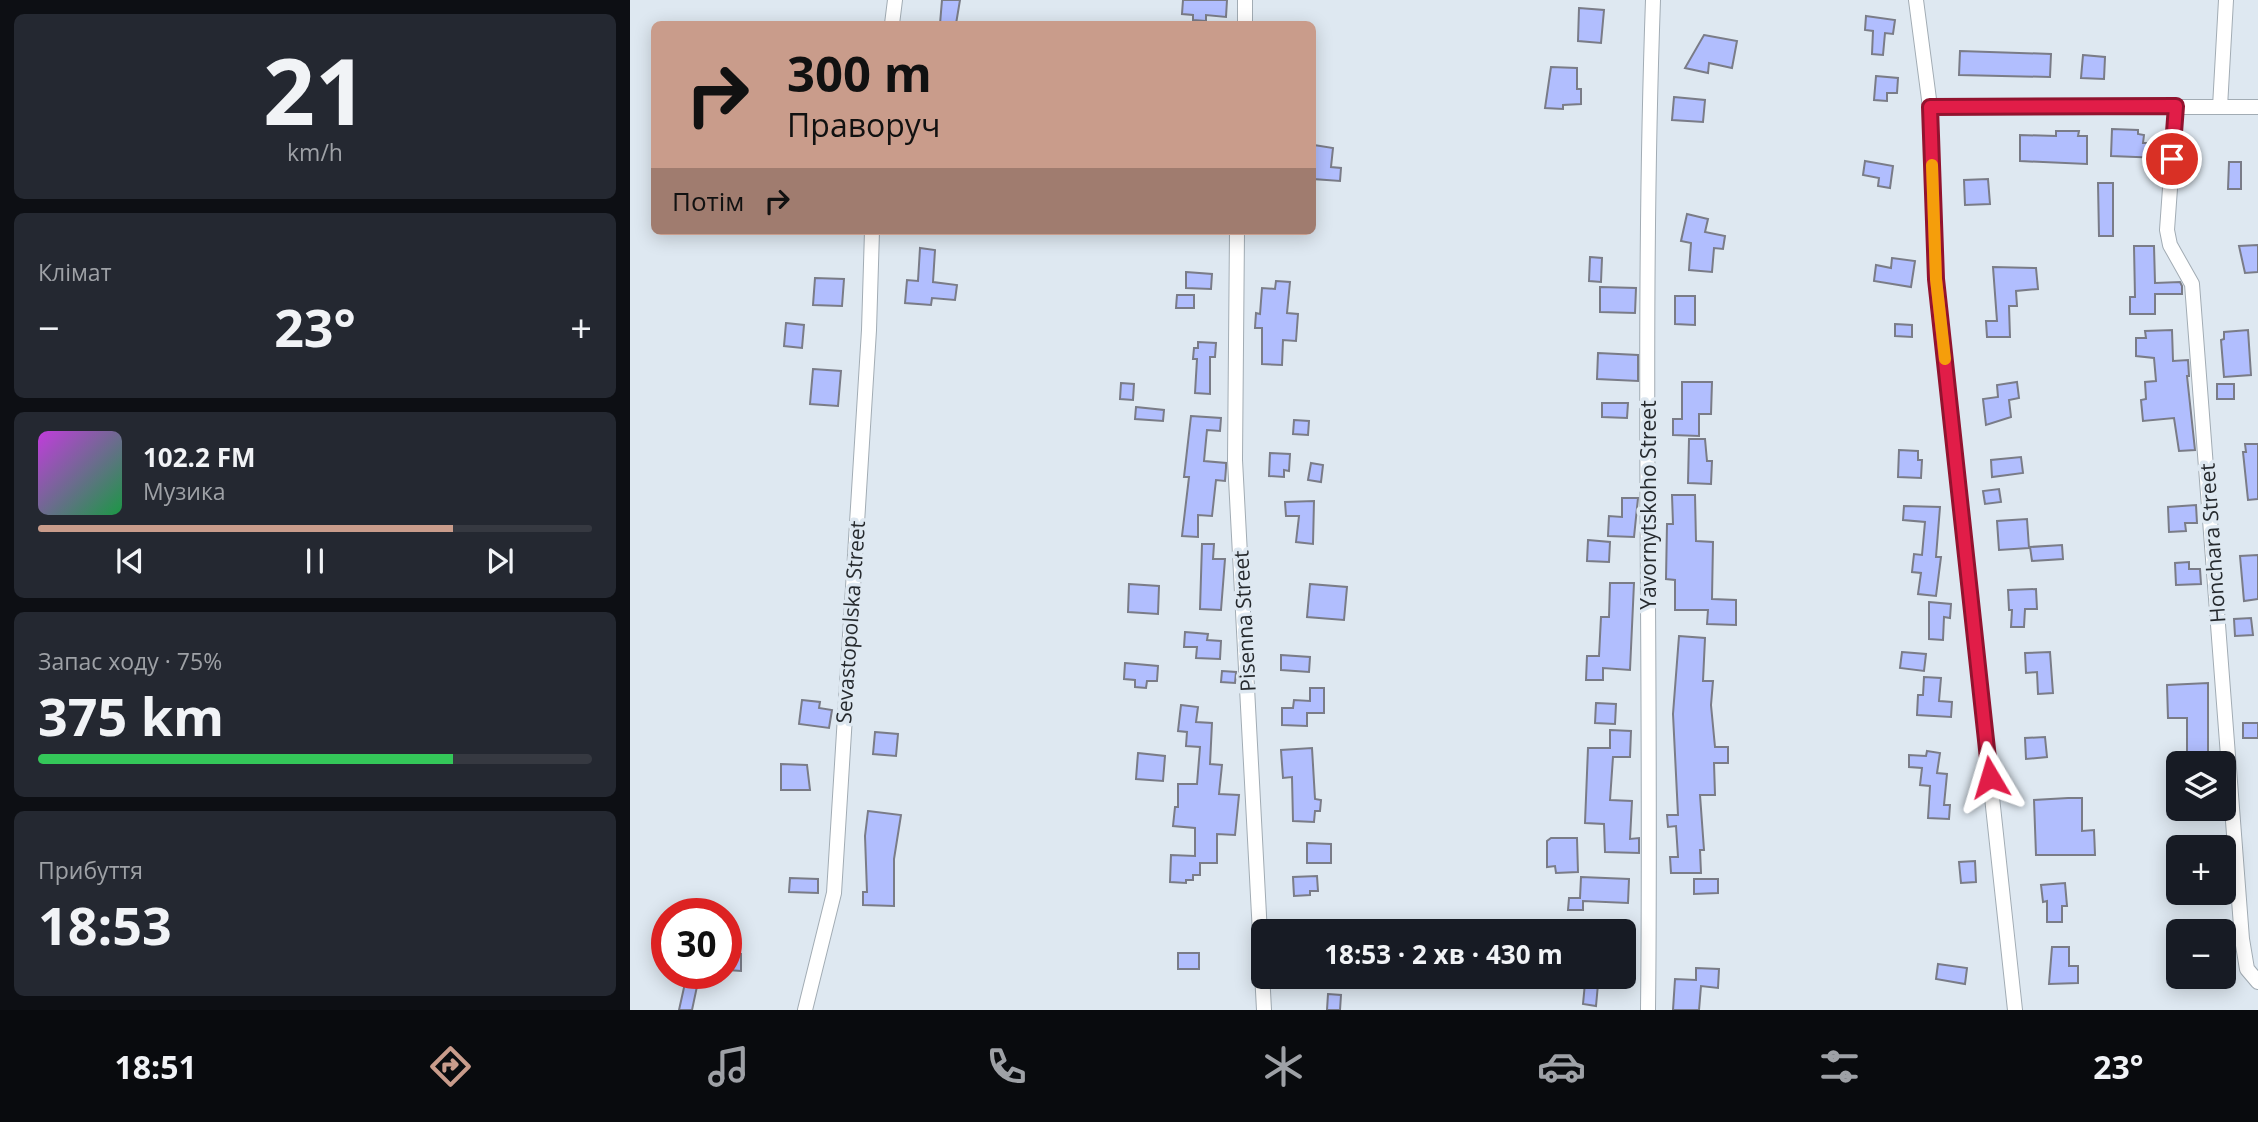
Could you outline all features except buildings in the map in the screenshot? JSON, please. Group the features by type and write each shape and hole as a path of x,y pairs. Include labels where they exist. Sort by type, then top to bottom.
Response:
{"street":[{"path":"892,21 895,0"},
{"path":"1245,0 1245,21"},
{"name":"Yavornytskoho Street","path":"1648,1010 1650,792 1646,191 1653,0"},
{"path":"1916,0 1930,107 1936,279 2015,1010"},
{"path":"2220,107 2226,0"},
{"name":"Honchara Street","path":"2176,106 2167,230 2170,245 2192,284 2242,939 2247,970 2258,982"},
{"path":"1930,107 2258,107"},
{"name":"Sevastopolska Street","path":"805,1010 834,893 869,330 872,235"},
{"name":"Pisenna Street","path":"1237,235 1235,460 1264,1010"}],"slow traffic":[{"path":"1932,165 1936,279 1945,359"}],"route":[{"path":"1990,777 1936,279 1930,107 2176,106 2172,159"}]}
